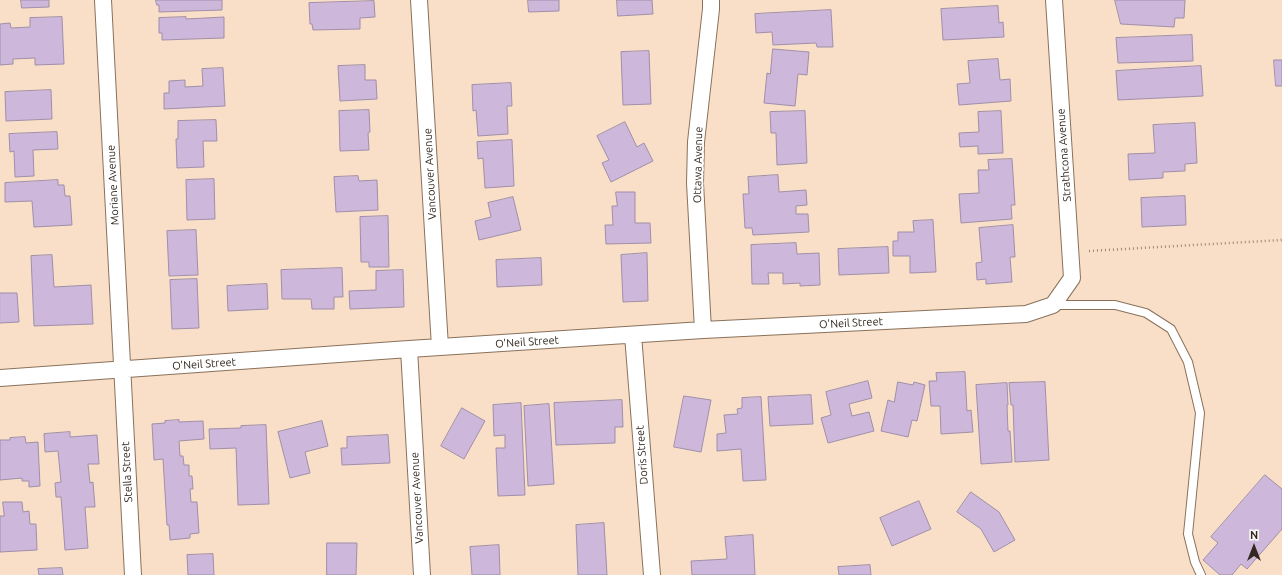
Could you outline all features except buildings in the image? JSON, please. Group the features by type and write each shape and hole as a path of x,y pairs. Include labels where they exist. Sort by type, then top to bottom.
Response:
{"street":[{"name":"Moriane Avenue","path":"103,0 122,369"},
{"name":"Vancouver Avenue","path":"419,0 440,347"},
{"name":"Ottawa Avenue","path":"704,330 695,183 696,142 711,0"},
{"name":"Strathcona Avenue","path":"1053,304 1072,278 1054,0"},
{"name":"O'Neil Street","path":"0,378 704,330 1026,314 1053,304"},
{"name":"Doris Street","path":"633,335 652,575"},
{"name":"Vancouver Avenue","path":"409,349 422,575"},
{"name":"Stella Street","path":"122,369 133,575"}],"lane":[{"path":"1053,304 1115,305 1146,313 1171,329 1188,362 1200,413 1188,534 1195,562 1201,575"}],"path":[{"path":"1070,252 1282,240"}]}
